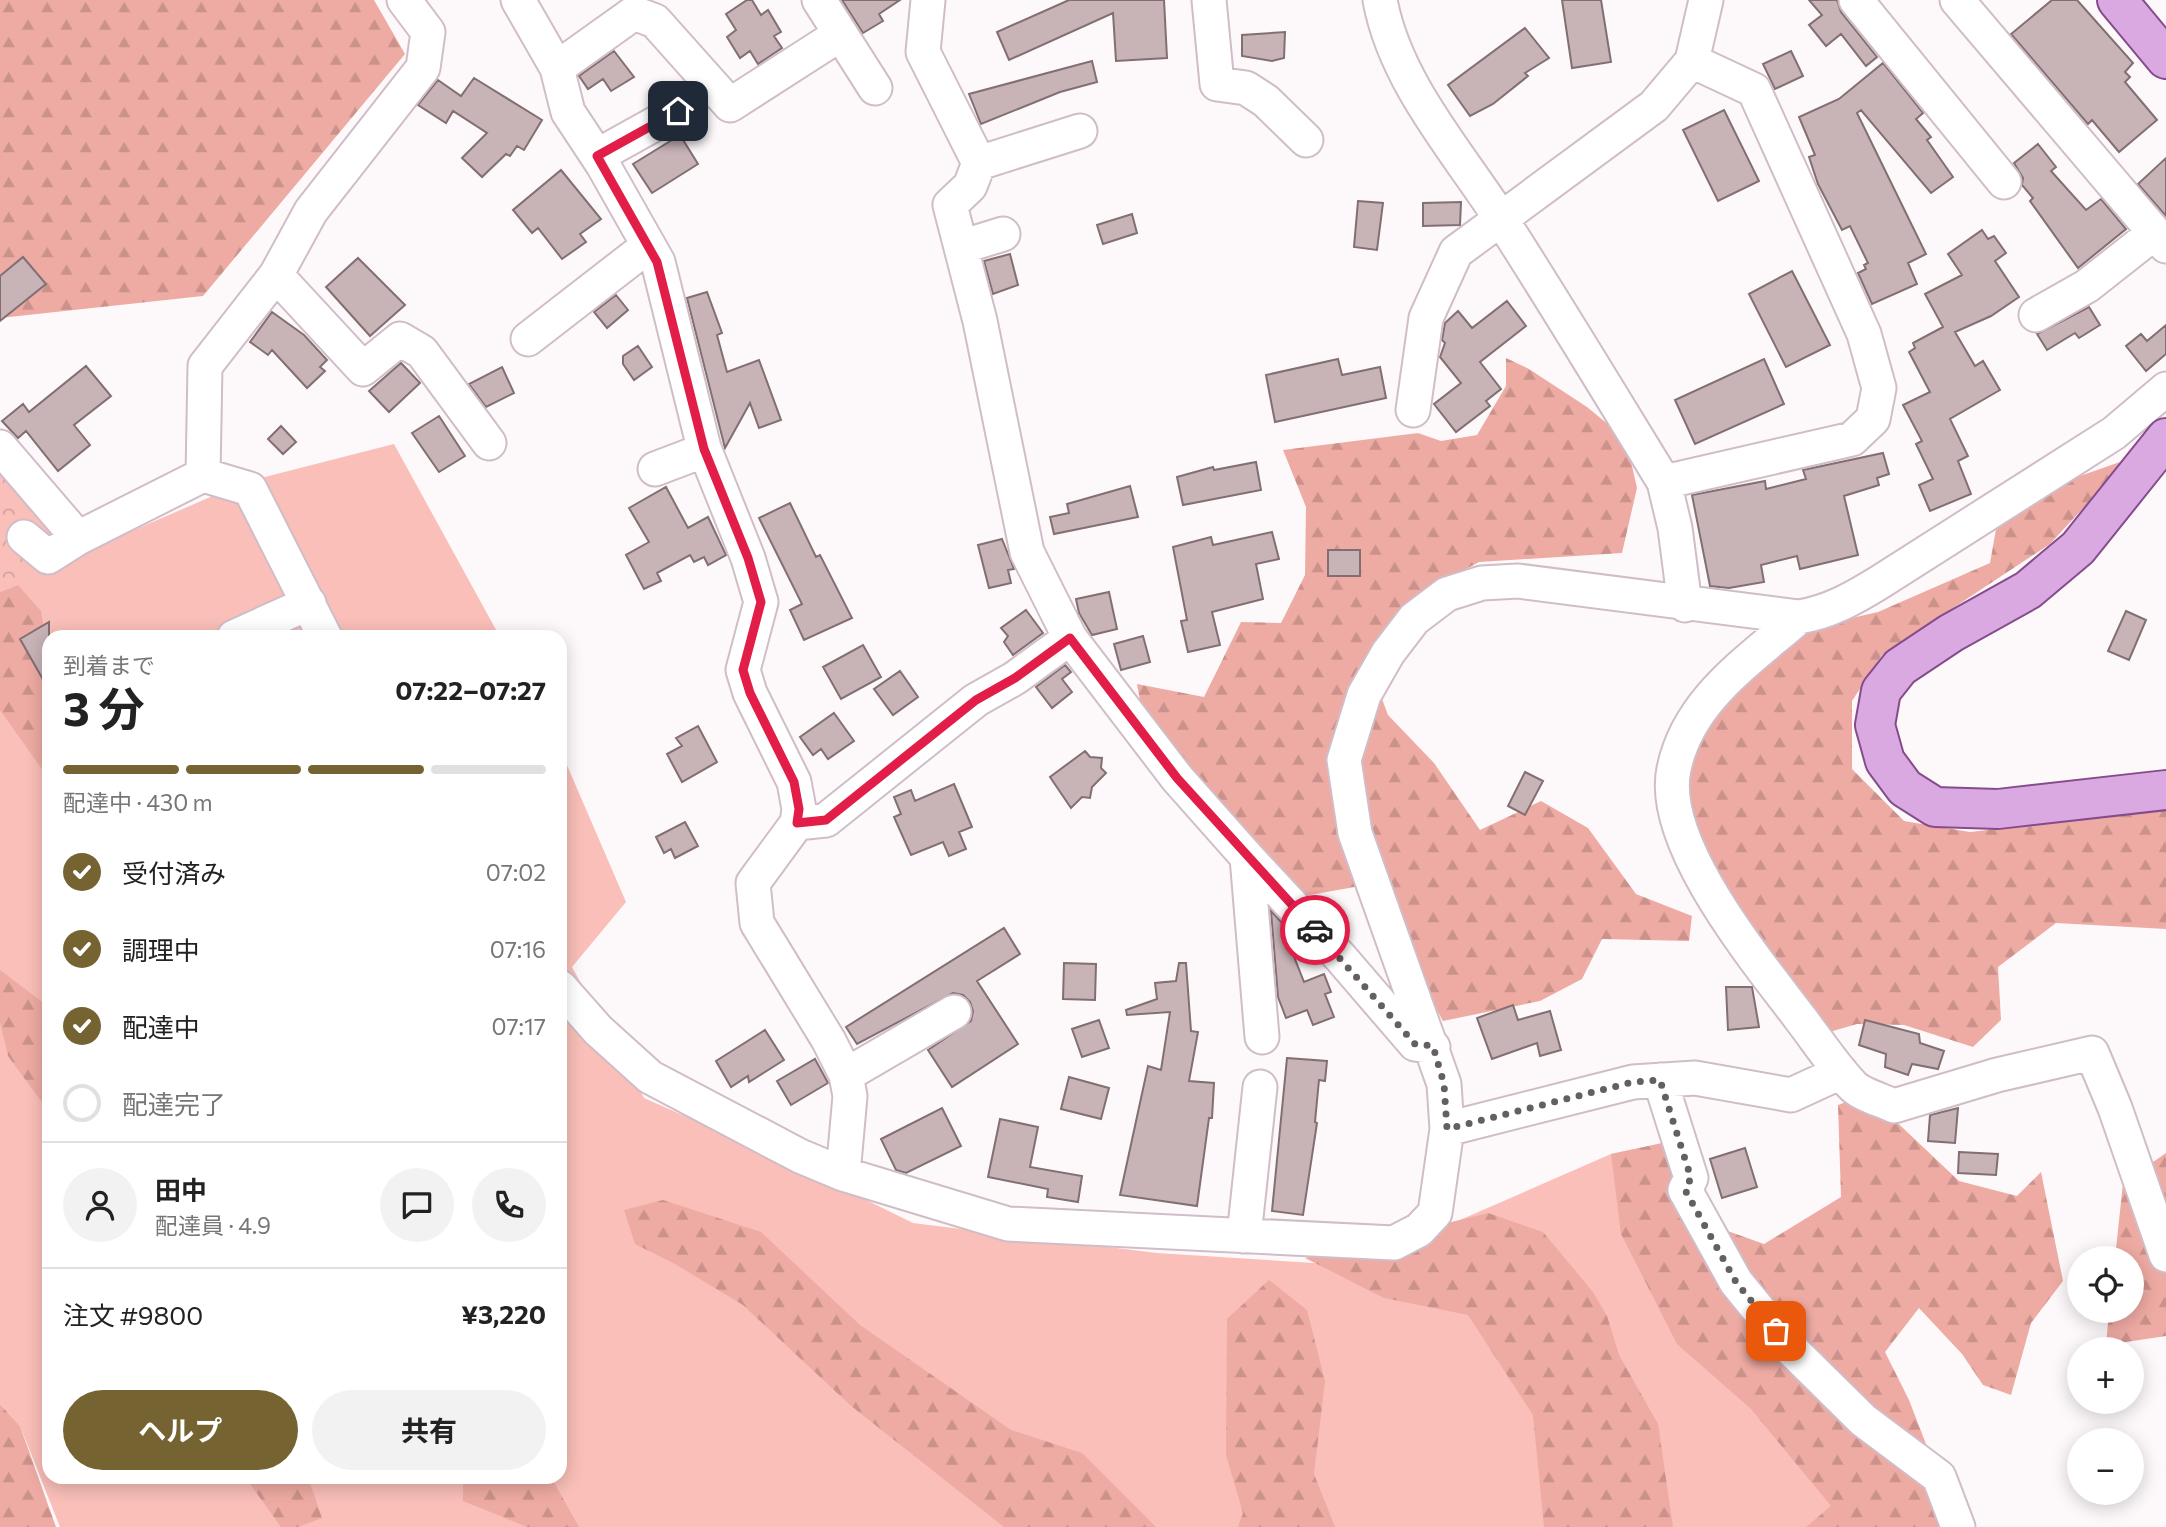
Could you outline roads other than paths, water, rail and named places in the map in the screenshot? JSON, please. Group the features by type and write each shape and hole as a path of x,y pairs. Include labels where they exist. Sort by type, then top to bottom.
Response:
{"main road":[{"path":"2117,0 2166,60"},
{"path":"2166,438 2078,548 2028,590 1951,633 1900,667 1881,691 1875,725 1885,761 1905,788 1935,807 1998,809 2166,790"}],"street":[{"path":"203,475 205,366 276,275 311,211 423,68 428,32 404,0"},
{"path":"518,0 557,68 568,112 597,156 657,262 705,450 748,558 761,602 743,670 750,693 794,782 799,809 797,823 753,883 757,923 829,1041 846,1075 850,1096 843,1174"},
{"path":"819,0 839,35 876,88"},
{"path":"928,0 923,51 979,163 970,186 950,205 980,321 1027,552 1070,638 1177,778 1341,957 1415,1044 1433,1046"},
{"path":"1209,0 1217,84 1246,88 1266,101 1306,140"},
{"path":"1380,0 1395,48 1422,101 1500,218 1664,482 1675,528 1685,605"},
{"path":"1413,410 1426,318 1456,252 1654,106 1692,61 1706,0"},
{"path":"1856,0 2004,182"},
{"path":"1957,0 2159,240 2036,315"},
{"path":"557,68 634,13 655,21 730,105 839,35"},
{"path":"1664,482 1852,439 1873,419 1879,388 1864,334 1754,90 1692,61"},
{"path":"597,156 678,111"},
{"path":"979,163 1080,131"},
{"path":"961,247 1003,234"},
{"path":"528,339 648,246"},
{"path":"276,275 363,369 400,339 422,352 489,443"},
{"path":"567,995 598,1030 650,1077 800,1156 843,1174 1007,1224 1394,1243 1419,1230 1435,1213 1447,1129 1444,1084 1433,1046 1354,833 1344,760 1364,695 1388,653 1414,619 1447,594 1482,583 1518,581 1685,605 1799,617 1841,605 2114,433 2166,389"},
{"path":"0,447 78,538"},
{"path":"655,469 705,450"},
{"path":"24,537 48,557 78,538 203,475 250,489 322,630"},
{"path":"249,630 309,603"},
{"path":"1799,617 1706,699 1684,735 1673,771 1674,808 1687,845 1728,923 1854,1088 1895,1106 1997,1075 2092,1053 2115,1108 2166,1255"},
{"path":"797,823 826,820 976,700 1015,678 1070,638"},
{"path":"1247,857 1262,1037"},
{"path":"846,1075 954,1012"},
{"path":"1447,1129 1633,1082 1695,1078 1791,1095 1841,1072"},
{"path":"1660,1080 1691,1178 1685,1190 1736,1282 1789,1347 1863,1420 1939,1478 1958,1527"},
{"path":"1244,1236 1259,1087"}]}
